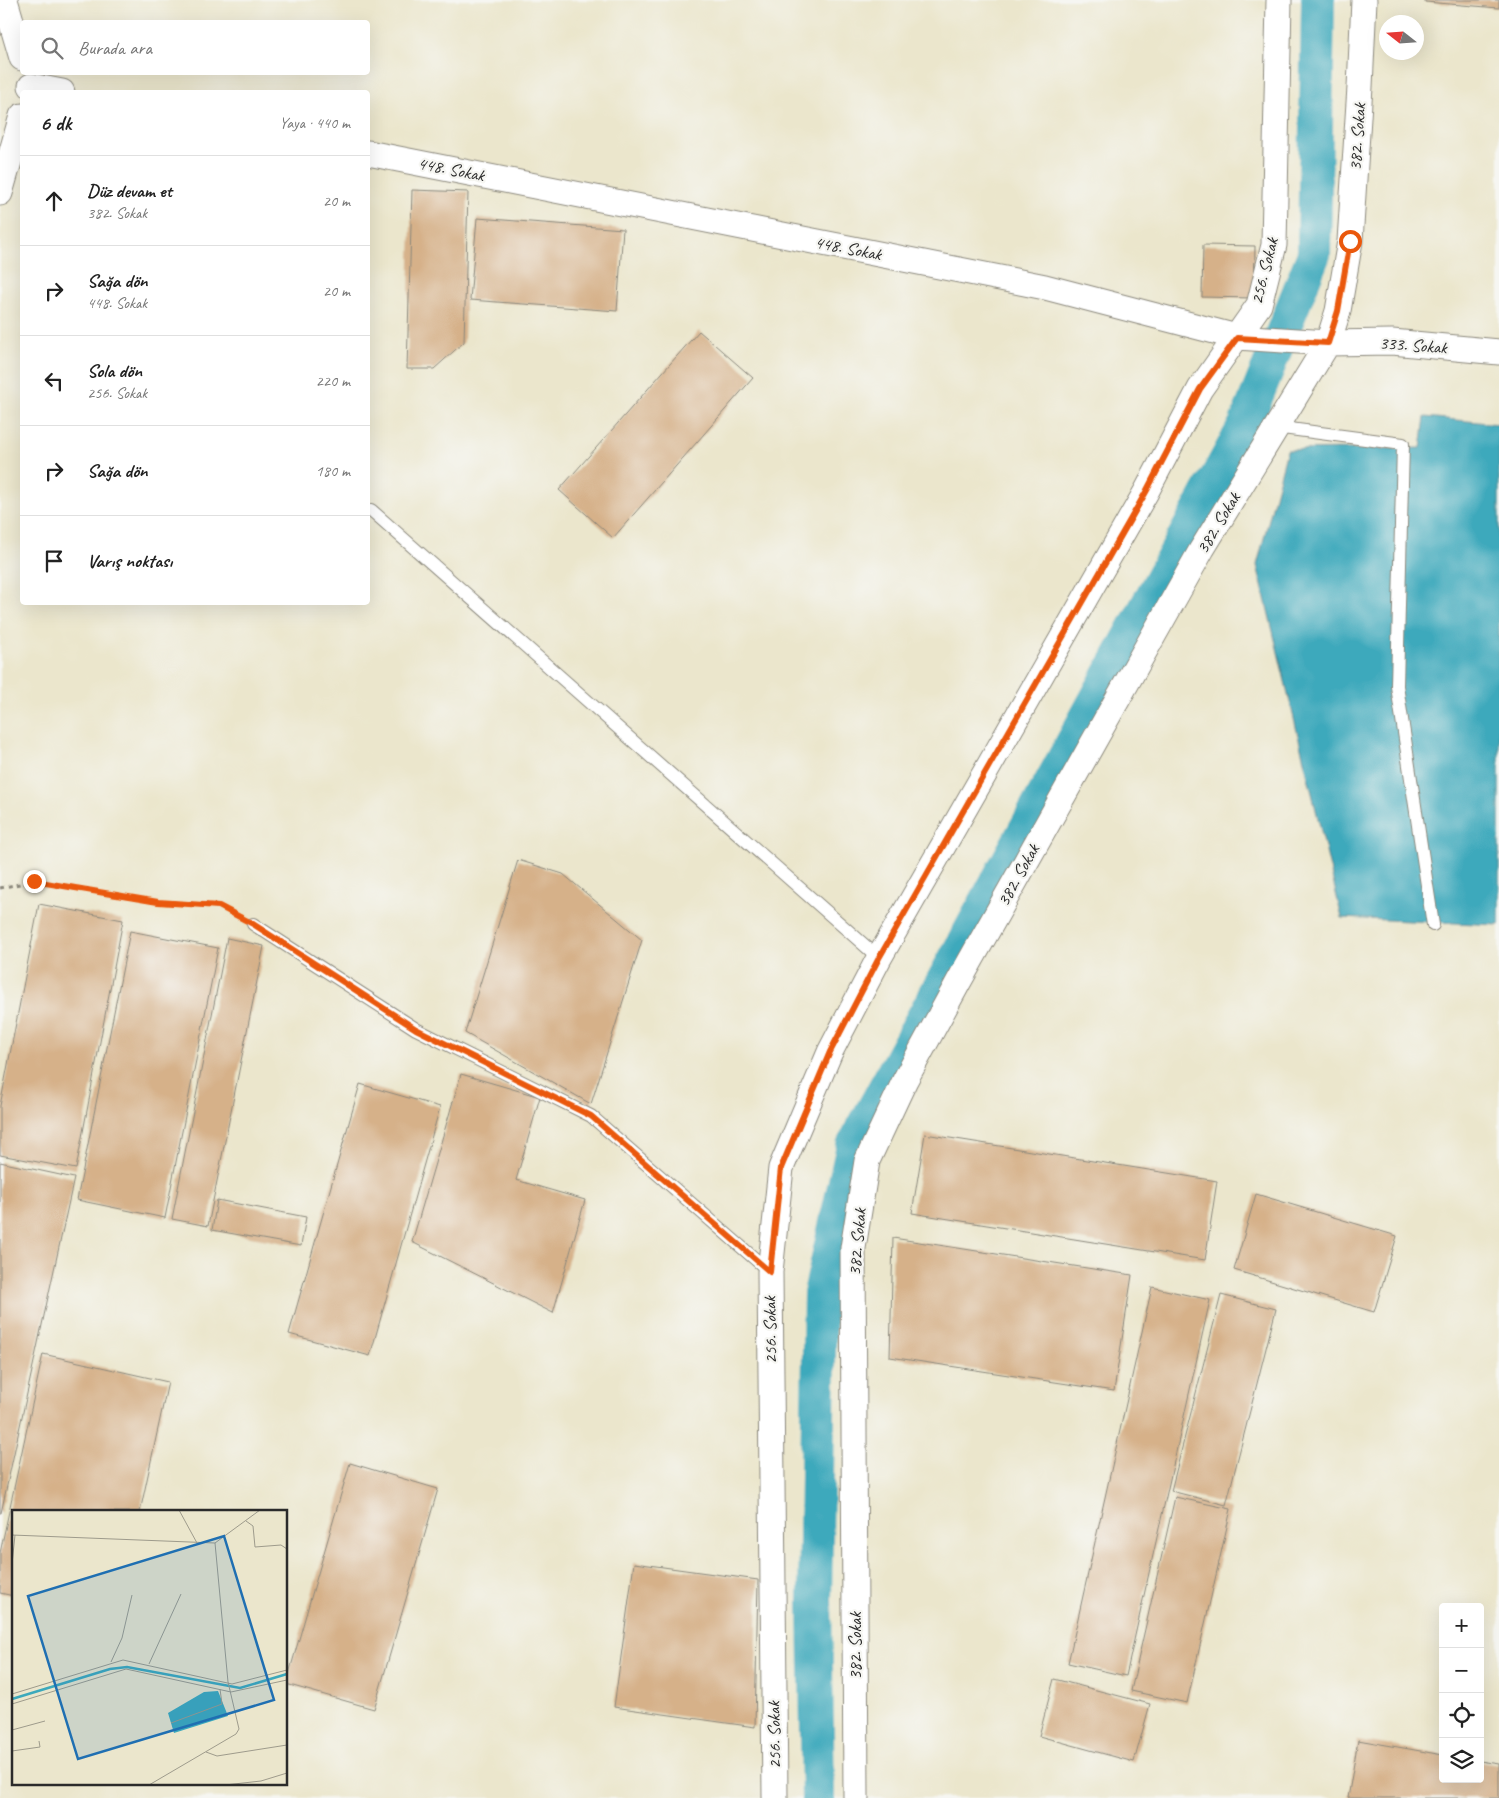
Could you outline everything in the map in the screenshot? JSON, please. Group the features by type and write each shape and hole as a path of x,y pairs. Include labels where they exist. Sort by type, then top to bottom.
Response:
{"street":[{"path":"5,0 20,51"},
{"name":"256. Sokak","path":"774,1798 770,1272 781,1168 830,1052 879,958 1146,492 1200,389 1243,337 1259,304 1274,245 1279,0"},
{"name":"382. Sokak","path":"856,1798 853,1248 866,1161 905,1080 964,972 1202,549 1275,428 1318,342 1338,311 1350,241 1364,0"},
{"path":"29,84 54,90"},
{"path":"0,193 20,123"},
{"name":"448. Sokak","path":"370,153 1045,287 1243,337 1318,342"},
{"name":"333. Sokak","path":"1318,342 1392,342 1499,352"}],"lane":[{"path":"1275,428 1403,444 1397,686 1433,925"},
{"path":"371,510 879,958"},
{"path":"253,924 416,1029 591,1116 770,1272"}],"path":[{"path":"0,888 34,881 158,902 219,906 253,924"}],"water":[{"path":"1425,417 1499,424 1499,925 1342,918 1257,565 1287,450 1421,448"}],"building":[{"path":"1425,0 1499,0 1499,8 1425,2"},
{"path":"412,190 468,192 464,342 434,369 407,369"},
{"path":"477,218 623,229 617,311 470,300"},
{"path":"1203,245 1255,246 1254,298 1202,297"},
{"path":"699,331 753,378 613,538 559,490"},
{"path":"518,860 563,874 642,940 591,1104 465,1033"},
{"path":"39,904 123,920 76,1169 0,1155 0,1106"},
{"path":"130,931 218,948 165,1218 77,1200"},
{"path":"227,938 264,946 208,1226 172,1219"},
{"path":"461,1074 540,1097 516,1180 585,1200 553,1313 412,1242"},
{"path":"360,1084 440,1107 370,1356 289,1334"},
{"path":"925,1134 1217,1181 1205,1260 912,1213"},
{"path":"0,1162 74,1178 1,1513 0,1513"},
{"path":"1256,1194 1397,1236 1374,1312 1234,1270"},
{"path":"217,1200 306,1217 301,1246 212,1230"},
{"path":"893,1238 1132,1275 1114,1391 890,1357"},
{"path":"1152,1287 1210,1300 1126,1676 1068,1663"},
{"path":"1221,1295 1276,1309 1226,1505 1171,1491"},
{"path":"43,1354 168,1382 140,1510 12,1510 12,1596 0,1593 0,1553"},
{"path":"350,1463 438,1489 374,1709 288,1685 288,1677"},
{"path":"1175,1497 1231,1509 1187,1703 1131,1691"},
{"path":"634,1563 758,1580 755,1727 614,1707"},
{"path":"1054,1679 1150,1704 1134,1762 1039,1736"},
{"path":"1358,1740 1439,1754 1439,1783 1484,1783 1484,1762 1499,1764 1499,1798 1348,1798"}],"waterway":[{"path":"818,1798 815,1600 820,1294 853,1146 1245,425 1314,254 1318,0"}],"route":[{"path":"34,881 158,902 219,906 253,924 416,1029 591,1116 770,1272 781,1168 830,1052 879,958 1146,492 1200,389 1237,338 1250,337 1328,343 1338,311 1350,241"}]}
